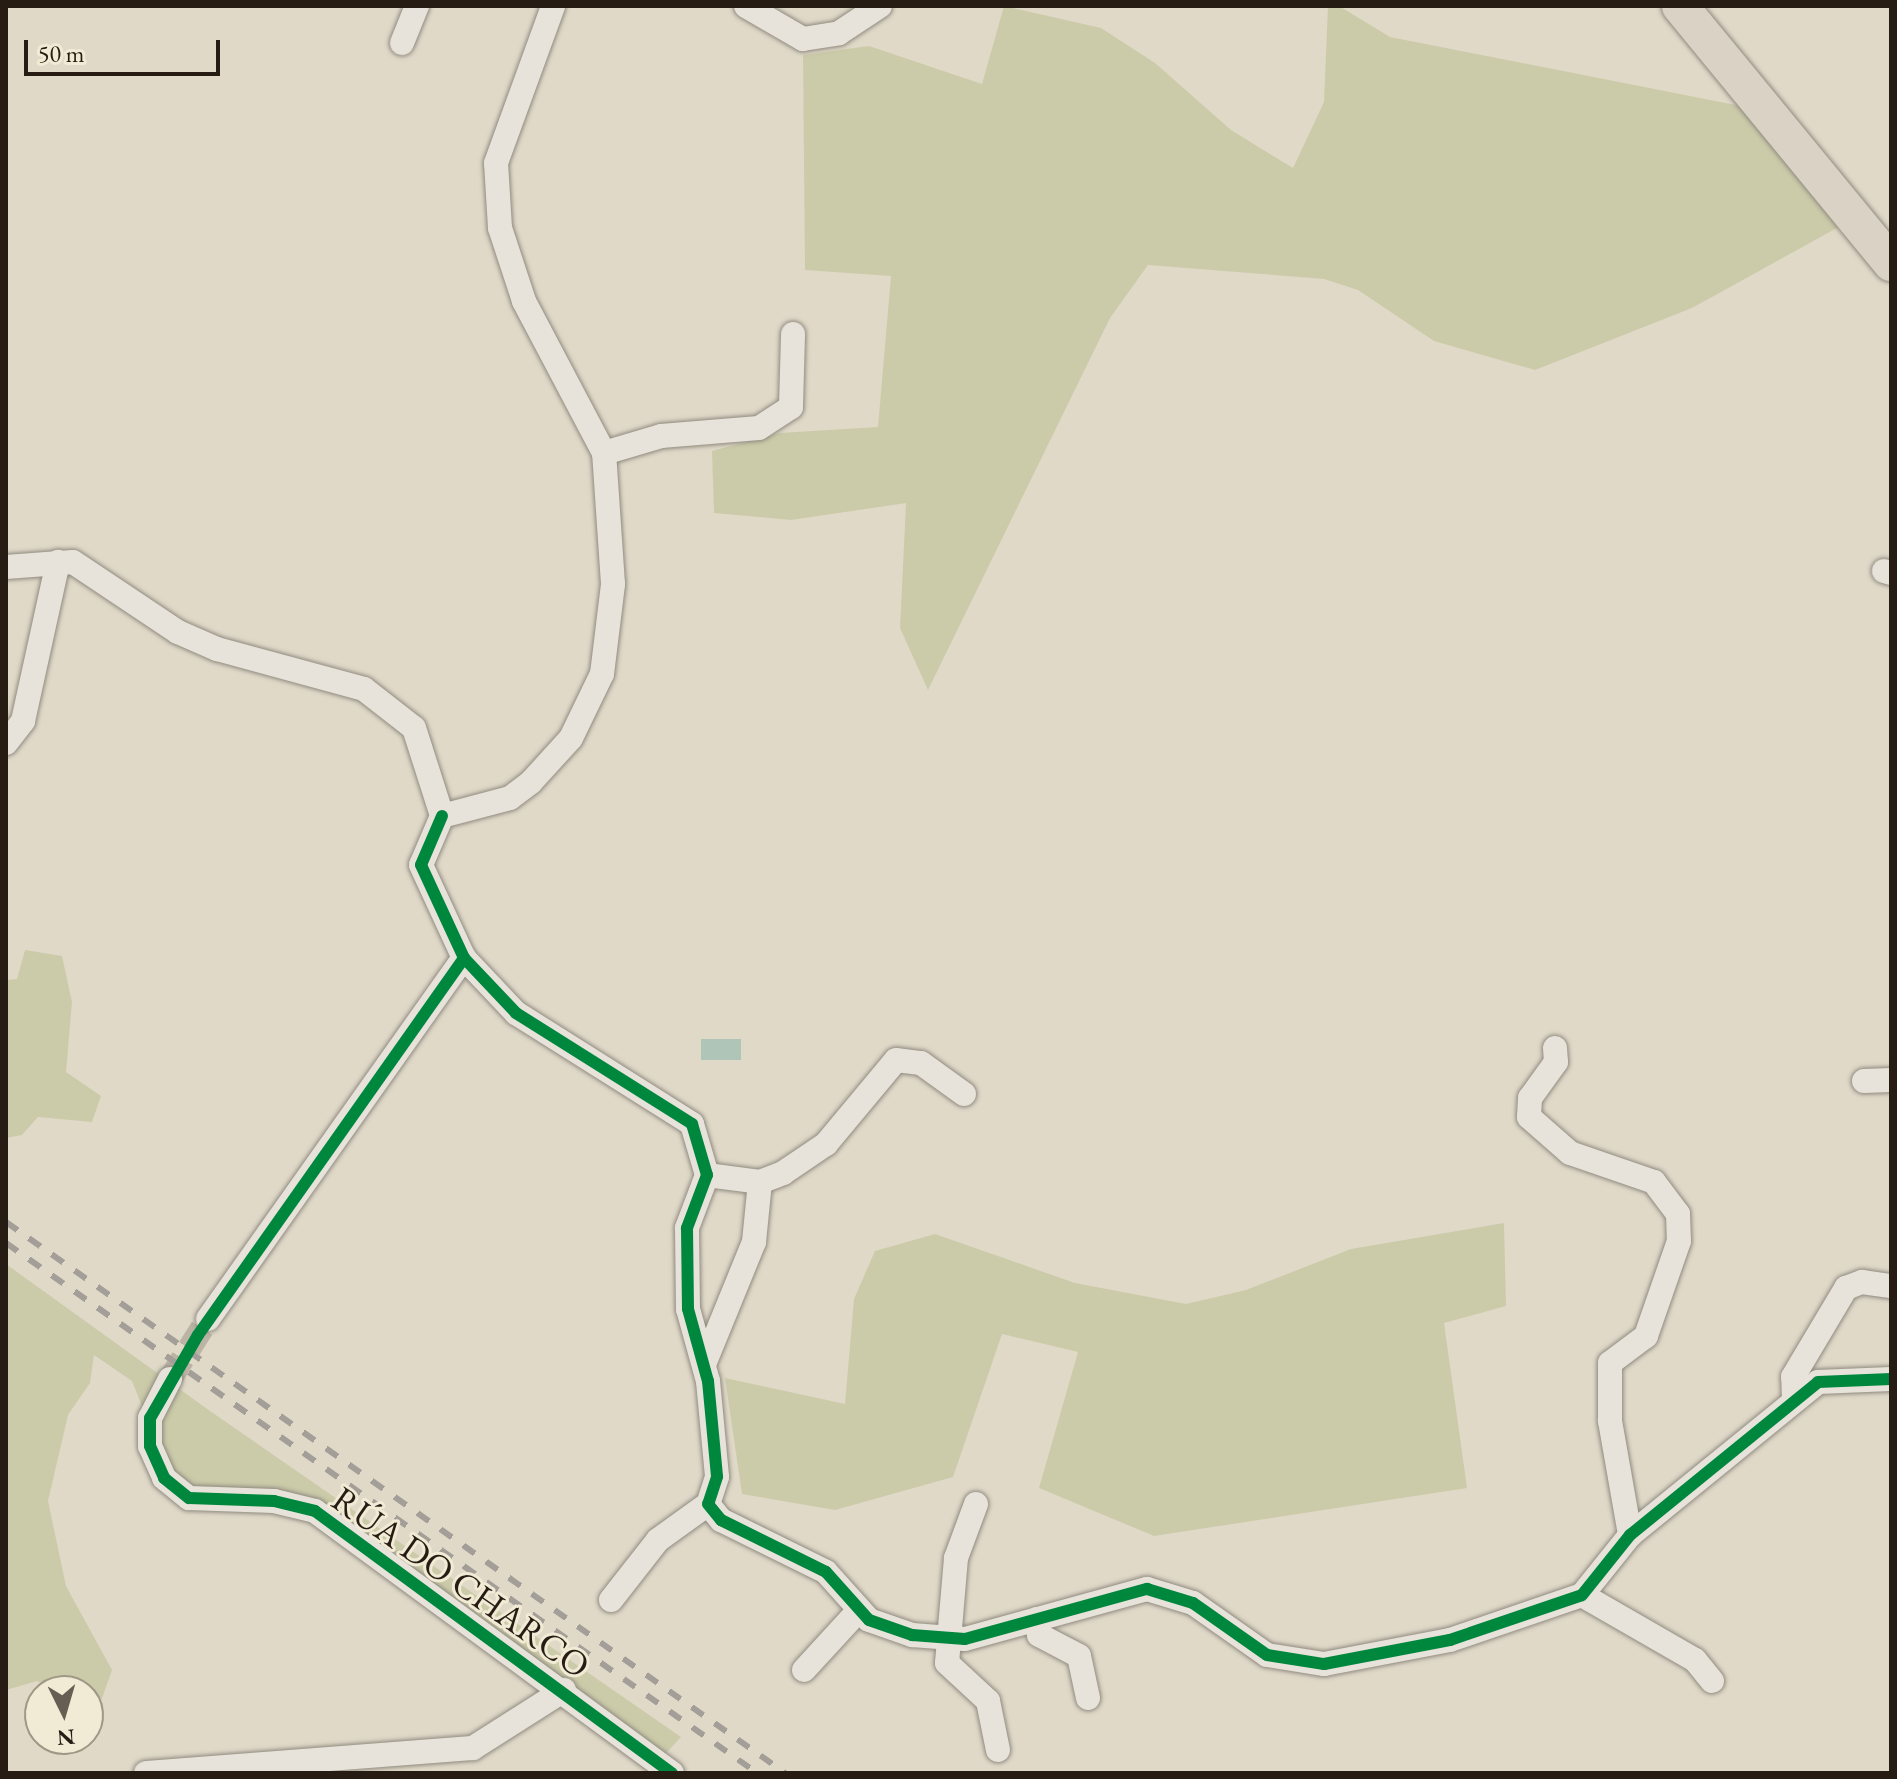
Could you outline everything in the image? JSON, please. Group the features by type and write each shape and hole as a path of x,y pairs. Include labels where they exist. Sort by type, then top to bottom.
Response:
{"main road":[{"path":"1680,6 1891,263"}],"street":[{"path":"402,43 417,6"},
{"path":"442,816 510,798 531,782 571,738 602,674 613,584 604,453 524,301 500,228 496,163 553,6"},
{"path":"746,6 803,39 839,33 880,6"},
{"path":"604,453 661,436 759,428 791,407 793,334"},
{"path":"6,743 23,721 58,562"},
{"path":"6,567 73,562 178,632 217,649 364,689 414,728 442,816 421,865 464,958 516,1013 692,1124 707,1175 687,1228 688,1309 704,1365 717,1477 708,1504 658,1540 611,1600"},
{"path":"208,1319 464,958"},
{"path":"1555,1048 1556,1062 1530,1098 1529,1117 1570,1153 1617,1163 1654,1182 1678,1214 1679,1241 1646,1336 1610,1363 1610,1421 1630,1535"},
{"path":"707,1175 760,1182 826,1144 896,1060 921,1063 964,1094"},
{"path":"1864,1081 1891,1080"},
{"path":"704,1365 754,1242 760,1182"},
{"path":"1794,1400 1793,1377 1846,1288 1891,1286"},
{"name":"RÚA DO CHARCO","path":"170,1379 150,1418 150,1446 164,1478 181,1492 214,1502 274,1501 315,1511 564,1690 672,1773"},
{"path":"708,1504 721,1520 826,1572 859,1610 912,1635 948,1638 1037,1619 1147,1589 1193,1603 1267,1655 1324,1664 1450,1640 1582,1595 1630,1535 1818,1382 1891,1379"},
{"path":"976,1504 956,1558 947,1663 988,1701 998,1750"},
{"path":"1582,1595 1695,1660 1712,1681"},
{"path":"804,1670 859,1610"},
{"path":"1037,1619 1039,1635 1079,1656 1088,1698"},
{"path":"146,1773 473,1748 564,1690"}],"shaded area":[{"path":"1004,6 1101,28 1155,63 1231,130 1293,168 1324,102 1328,6 1339,6 1390,37 1766,111 1855,218 1692,308 1535,370 1434,341 1358,290 1324,279 1148,265 1110,318 928,690 900,628 906,503 791,520 714,513 712,451 780,433 878,427 891,276 805,270 803,55 869,46 982,84"},
{"path":"25,950 62,956 72,1002 66,1072 101,1096 92,1122 38,1117 22,1135 6,1138 6,980 17,979"},
{"path":"701,1039 741,1039 741,1060 701,1060"},
{"path":"1504,1223 1506,1306 1444,1323 1467,1488 1154,1536 1039,1488 1078,1352 1002,1334 953,1477 835,1510 742,1494 725,1378 845,1404 854,1299 875,1251 935,1234 1075,1283 1186,1304 1246,1290 1351,1249"},
{"path":"6,1264 210,1411 681,1737 658,1762 315,1511 173,1485 132,1381 94,1355 90,1383 68,1415 48,1501 66,1586 112,1670 104,1693 104,1675 24,1675 24,1685 6,1690"}],"tunnel":[{"path":"170,1379 208,1319"}],"railway":[{"path":"6,1222 785,1773"},
{"path":"6,1243 757,1773"}],"cycle path":[{"path":"442,816 421,865 464,958 516,1013 692,1124 707,1175 687,1228 688,1309 708,1381 717,1477 708,1504 721,1520 826,1572 869,1620 912,1635 965,1639 1147,1589 1193,1603 1267,1655 1324,1664 1450,1640 1582,1595 1630,1535 1818,1382 1891,1379"},
{"path":"464,958 198,1335 150,1418 150,1446 164,1478 189,1498 274,1501 315,1511 672,1773"}]}
